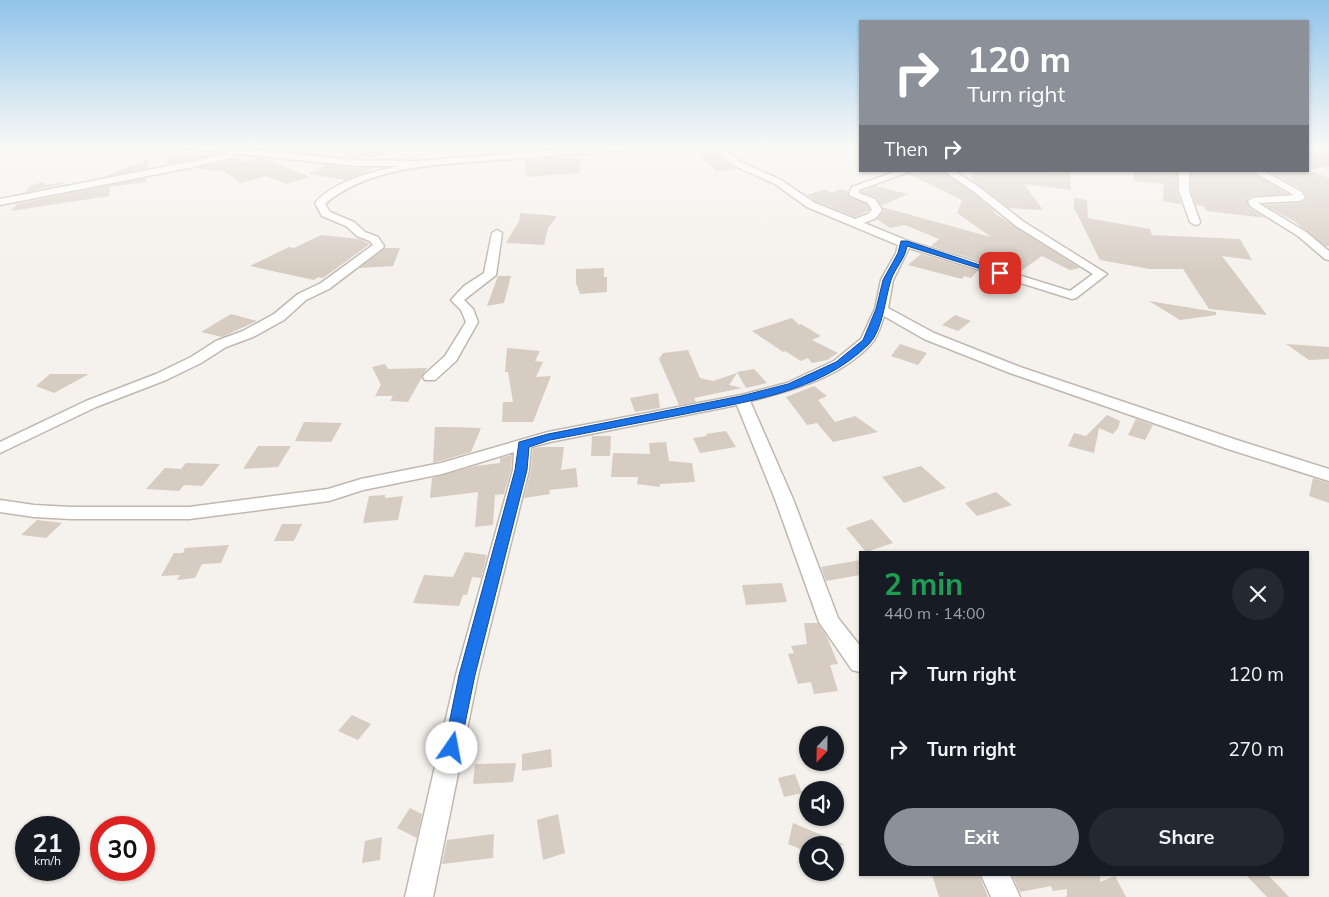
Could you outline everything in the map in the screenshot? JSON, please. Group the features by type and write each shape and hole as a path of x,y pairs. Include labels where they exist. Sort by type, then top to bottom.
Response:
{"street":[{"path":"0,202 72,188"},
{"path":"0,448 90,404 161,377 196,360 221,344 248,334 278,318 302,297 325,286 378,246 374,239 360,234 350,224 326,214 320,203 330,192 341,188"},
{"path":"786,188 811,205 904,243 1072,295 1101,274 1020,224 974,188"},
{"path":"856,223 872,216 877,210 877,206 872,201 854,194 855,189 857,188"},
{"path":"1184,188 1195,222"},
{"path":"1287,188 1298,194 1300,198 1258,200 1253,201 1253,204 1302,234 1329,257"},
{"path":"430,377 451,358 472,322 467,309 457,300 468,289 490,275 497,233"},
{"path":"0,506 34,511 80,513 189,513 329,495 361,485 442,468 548,437 742,399 792,386 839,364 867,341 881,309 887,280 902,253 904,243"},
{"path":"881,309 929,336 1015,370 1205,436 1329,475"},
{"path":"742,399 784,499 829,622 859,662"},
{"path":"419,897 467,675 521,470 523,444"},
{"path":"996,876 1006,897"}],"building":[{"path":"29,188 45,188 25,192"},
{"path":"97,188 110,188 109,196 11,211 17,204"},
{"path":"870,188 882,188 908,194 881,206 876,197 861,192"},
{"path":"937,188 966,188 994,213 1080,268 1070,270 1042,256 1018,273 931,246 939,239 905,225 890,228 877,219 884,211 882,207 991,237 957,213 962,200"},
{"path":"982,188 1027,188 1043,210 1009,208"},
{"path":"1054,188 1071,188 1071,190"},
{"path":"1164,188 1177,188 1181,204 1163,201"},
{"path":"1191,188 1278,188 1288,194 1253,196 1247,199 1249,208 1266,218 1206,211 1204,206 1196,205"},
{"path":"1299,188 1329,188 1329,246 1325,246 1294,221 1264,205 1300,203 1307,199 1303,190"},
{"path":"825,189 832,193 839,189 848,191 847,194 850,197 867,204 870,210 855,217 815,201 807,195"},
{"path":"1074,198 1087,200 1088,218 1150,229 1152,235 1240,239 1252,260 1222,256 1267,315 1209,309 1183,269 1150,269 1100,260 1074,208"},
{"path":"520,213 557,216 548,228 544,245 506,243 519,221"},
{"path":"321,235 359,239 370,244 323,278 318,277 314,280 250,266 289,247 294,248"},
{"path":"385,248 400,248 393,266 359,268"},
{"path":"921,254 977,271 971,278 964,276 962,279 908,265"},
{"path":"604,268 604,277 607,277 607,292 580,294 576,283 576,269"},
{"path":"498,276 511,276 504,303 487,306"},
{"path":"1149,301 1216,312 1216,315 1180,320"},
{"path":"231,314 257,321 222,337 201,332"},
{"path":"955,315 971,321 958,331 942,325"},
{"path":"792,318 799,325 801,324 821,336 812,340 838,353 827,360 812,363 808,358 801,361 785,351 783,352 752,331"},
{"path":"900,344 927,353 918,365 891,356"},
{"path":"1286,344 1329,347 1329,359 1309,360"},
{"path":"507,348 540,351 535,361 543,362 536,377 551,376 533,422 502,422 503,402 513,402 508,372 505,372"},
{"path":"688,350 700,378 713,381 737,373 729,385 742,388 694,398 696,402 679,405 659,359 663,353"},
{"path":"385,364 388,369 427,368 408,402 390,401 393,396 375,396 381,385 372,367"},
{"path":"754,369 767,383 746,388 737,372"},
{"path":"50,374 89,374 54,393 36,386"},
{"path":"814,386 827,396 818,400 835,422 855,416 878,432 833,442 817,423 807,425 786,397"},
{"path":"658,393 660,408 635,412 630,398"},
{"path":"1107,415 1120,421 1118,428 1113,434 1099,428 1094,453 1068,446 1074,433 1086,436"},
{"path":"1136,419 1153,425 1145,440 1128,435"},
{"path":"304,422 342,423 331,442 295,441"},
{"path":"435,427 481,428 471,452 433,463"},
{"path":"726,431 736,447 700,453 693,438"},
{"path":"592,436 611,436 610,456 591,456"},
{"path":"666,442 669,461 692,463 695,482 660,484 660,487 637,484 638,477 611,477 613,453 650,454 649,443"},
{"path":"258,446 291,446 278,467 243,469"},
{"path":"564,447 561,470 576,468 578,487 549,490 550,494 524,498 531,470 533,448"},
{"path":"512,455 511,470 504,494 495,495 493,525 475,527 478,492 430,498 432,478 475,466 500,463 500,458"},
{"path":"186,463 220,464 202,486 184,485 179,491 146,489 165,468 181,469"},
{"path":"921,466 946,488 904,503 882,477"},
{"path":"1313,478 1329,483 1329,503 1309,496"},
{"path":"996,492 1012,505 977,516 965,503"},
{"path":"385,495 385,498 403,496 398,520 363,523 369,496"},
{"path":"872,519 893,543 865,551 846,528"},
{"path":"37,520 62,523 46,538 21,535"},
{"path":"282,524 302,524 294,541 274,541"},
{"path":"229,545 221,563 202,564 195,578 177,580 180,575 161,576 174,553 183,553 185,548"},
{"path":"465,552 487,555 481,578 472,577 467,595 463,595 459,606 413,603 424,575 453,577"},
{"path":"859,560 859,575 826,581 821,567"},
{"path":"782,583 787,602 746,605 742,585"},
{"path":"804,623 818,623 827,637 838,664 830,665 838,691 814,694 811,682 798,684 788,654 794,653 791,646 807,644"},
{"path":"352,715 371,724 358,740 338,731"},
{"path":"551,749 552,767 522,771 522,754"},
{"path":"516,763 513,782 473,784 475,764"},
{"path":"795,774 799,785 799,794 784,797 778,778"},
{"path":"410,808 422,814 417,838 397,828"},
{"path":"558,814 565,853 543,860 537,820"},
{"path":"793,823 824,836 799,836 799,848 788,844"},
{"path":"494,834 493,858 442,864 447,840"},
{"path":"382,837 380,860 362,863 365,841"},
{"path":"932,876 979,876 988,897 939,897"},
{"path":"1012,876 1100,876 1100,882 1115,876 1126,897 1065,897 1067,896 1067,889 1053,891 1051,886 1020,892"},
{"path":"1247,876 1269,876 1289,897 1267,897"}],"route":[{"path":"452,748 467,675 521,470 523,444 548,437 742,399 792,386 839,364 867,341 881,309 887,280 902,253 904,243 1000,273"}]}
